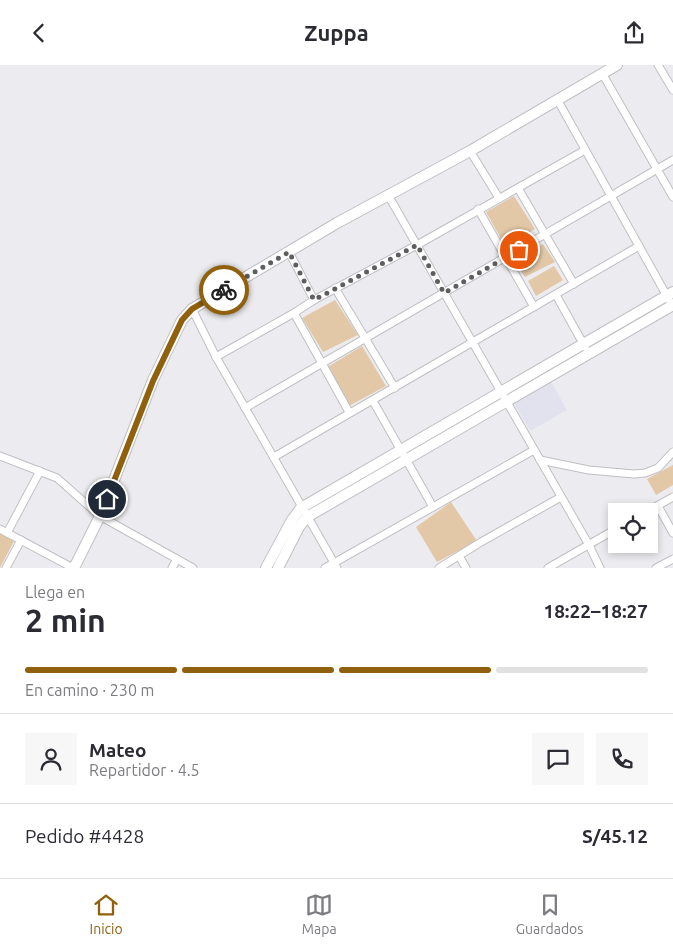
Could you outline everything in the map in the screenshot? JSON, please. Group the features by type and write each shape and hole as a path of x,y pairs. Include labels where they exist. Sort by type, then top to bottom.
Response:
{"street":[{"path":"0,529 74,568 100,516 153,381 182,320 192,309 337,223 470,151 617,65"},
{"path":"658,65 673,91"},
{"path":"602,73 673,197"},
{"path":"278,568 299,527 307,517 673,306 670,294 639,246 557,99"},
{"path":"216,357 314,300 417,245 585,150"},
{"path":"470,151 499,198"},
{"path":"245,408 673,160"},
{"path":"518,188 574,284"},
{"path":"388,195 562,497 600,568"},
{"path":"478,209 534,307"},
{"path":"274,457 639,246"},
{"path":"289,252 314,300"},
{"path":"336,288 394,388"},
{"path":"266,568 292,520 301,508 670,294"},
{"path":"556,295 589,354"},
{"path":"192,309 216,357 335,566"},
{"path":"294,313 350,412"},
{"path":"373,401 433,507"},
{"path":"325,568 335,566 433,507 534,450"},
{"path":"540,460 589,470 634,474 645,473 658,468 673,452"},
{"path":"0,456 57,478 100,516 193,568"},
{"path":"7,533 40,471"},
{"path":"438,568 481,541 562,497"},
{"path":"673,497 658,506 673,533"},
{"path":"548,568 608,534"},
{"path":"6,568 21,540"},
{"path":"459,556 466,568"},
{"path":"172,568 177,559"},
{"path":"656,568 673,559"}],"shaded area":[{"path":"514,196 535,229 505,246 486,212"},
{"path":"543,244 555,262 525,277 514,260"},
{"path":"554,266 563,280 536,296 528,281"},
{"path":"335,300 358,335 323,352 302,318"},
{"path":"362,346 386,386 349,406 326,368"},
{"path":"551,382 567,410 530,431 514,403"},
{"path":"673,465 673,485 656,495 647,479"},
{"path":"451,502 477,541 437,562 416,527"},
{"path":"0,533 14,541 0,568"}],"way so far":[{"path":"224,290 289,252 314,300 417,245 444,293 519,250"}],"route":[{"path":"107,499 153,381 182,320 192,309 224,290"}]}
